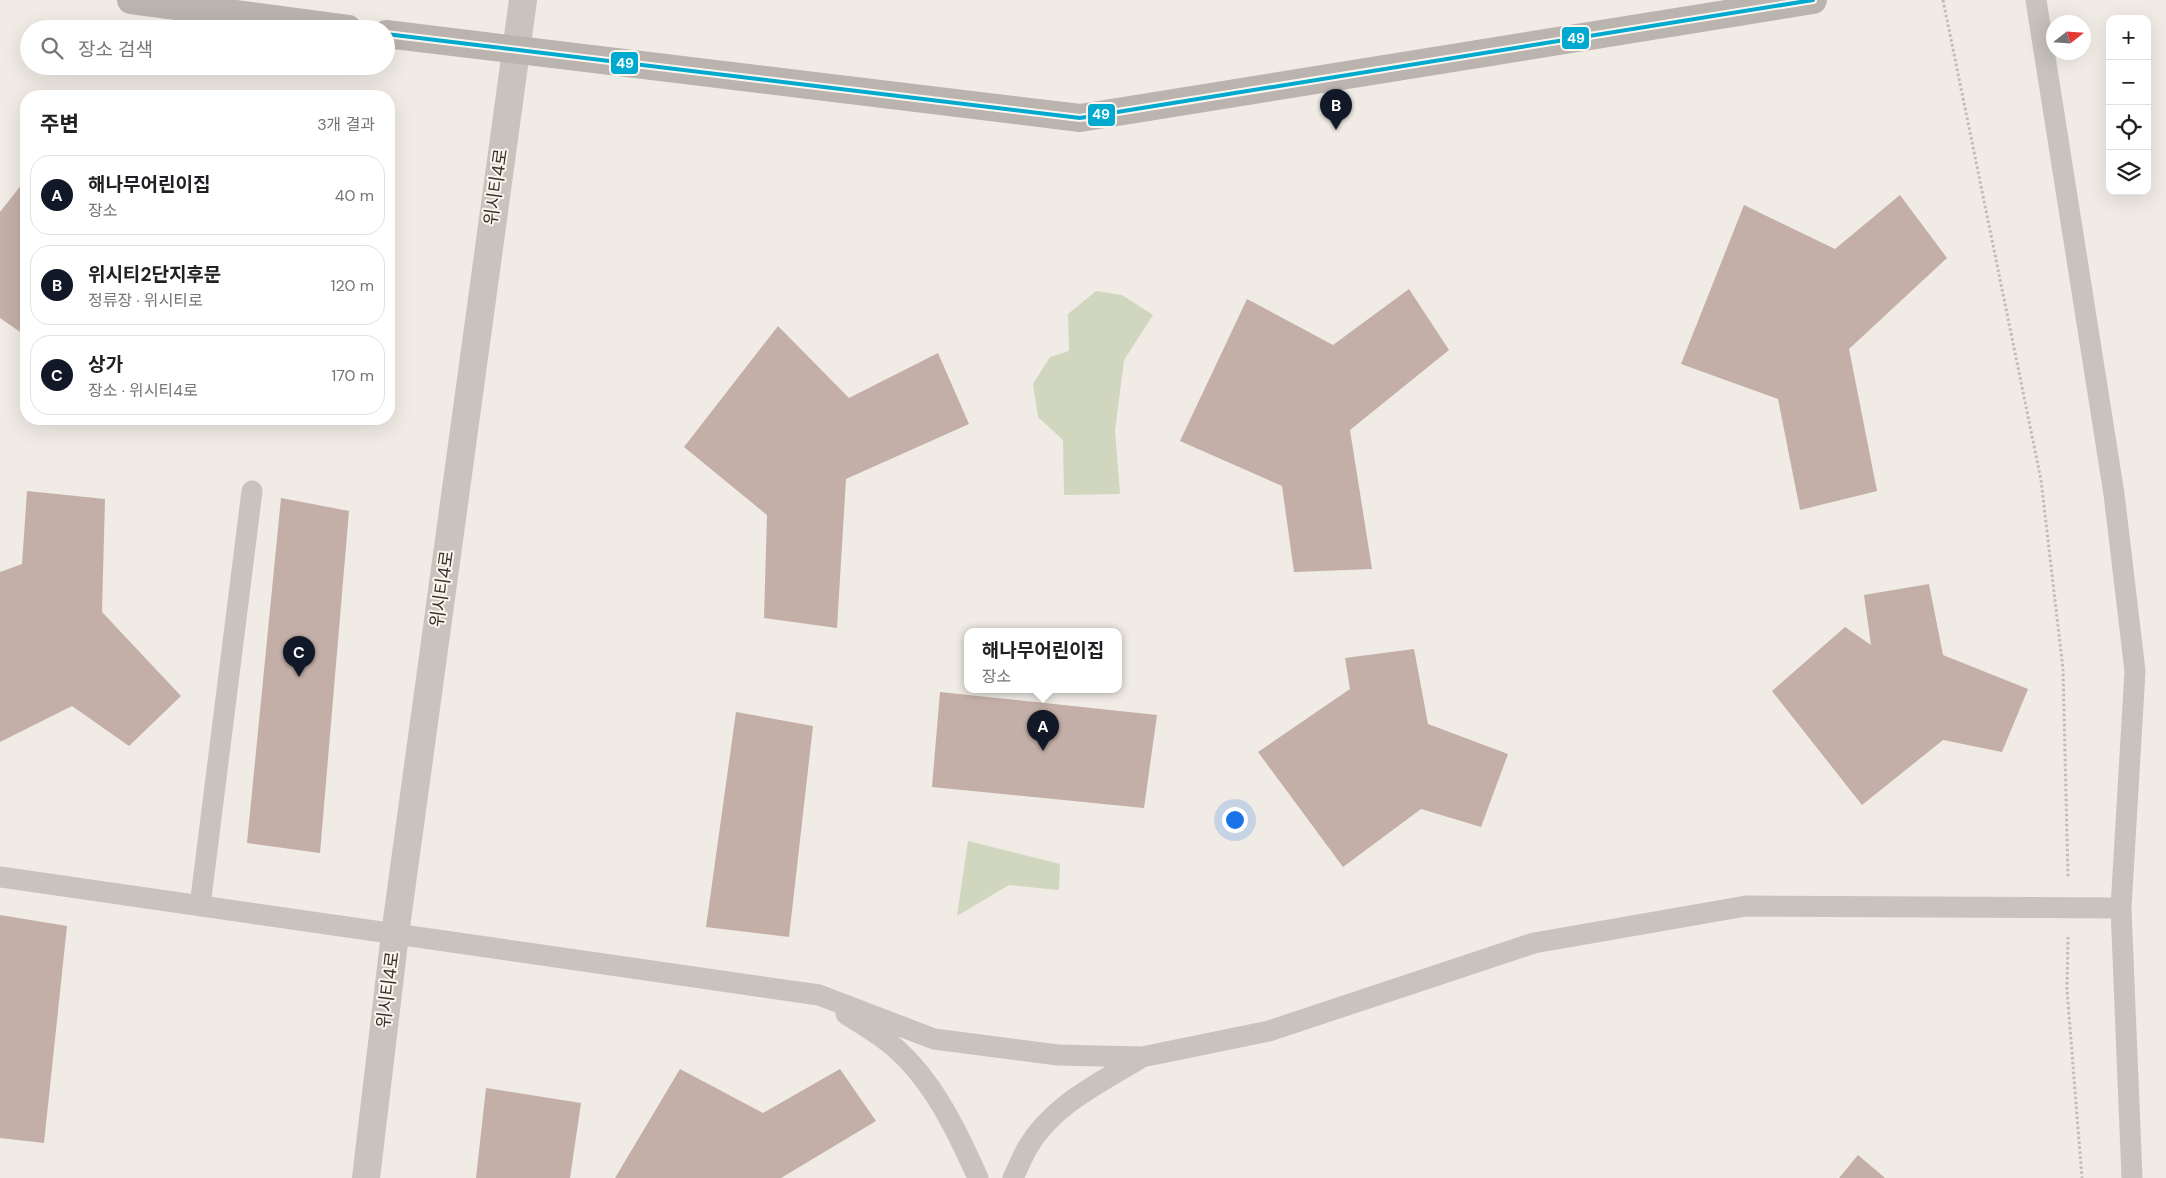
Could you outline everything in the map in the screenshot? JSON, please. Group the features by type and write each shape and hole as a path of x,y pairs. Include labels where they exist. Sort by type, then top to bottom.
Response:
{"main road":[{"path":"131,0 281,20"},
{"path":"395,35 1080,118 1813,0"}],"street":[{"name":"위시티4로","path":"366,1178 395,934 523,0"}],"lane":[{"path":"2036,0 2114,494 2135,671 2120,908 2132,1178"},
{"path":"200,906 252,491"},
{"path":"0,877 819,995 934,1039 1058,1055 1142,1057 1269,1031 1534,943 1746,906 2120,908"},
{"path":"819,995 893,1046 916,1070 936,1097 978,1178"},
{"path":"1013,1178 1028,1146 1045,1125 1082,1093 1142,1057"}],"path":[{"path":"1943,0 2041,480 2063,669 2069,908 2067,990 2082,1178"}],"green space":[{"path":"1096,291 1122,295 1153,315 1124,360 1115,431 1120,494 1064,495 1063,440 1038,417 1033,384 1050,357 1069,351 1068,314"},
{"path":"968,841 1060,864 1059,890 1009,885 957,916"}],"building":[{"path":"20,187 20,332 0,318 0,212"},
{"path":"1900,195 1947,258 1849,349 1877,491 1800,510 1778,399 1681,364 1744,205 1835,249"},
{"path":"1409,289 1449,350 1350,430 1372,569 1294,572 1282,486 1180,441 1247,299 1333,345"},
{"path":"778,326 849,398 938,353 969,424 846,479 837,628 764,618 767,515 684,447"},
{"path":"27,491 105,499 102,612 181,696 129,746 72,706 0,742 0,572 22,564"},
{"path":"281,498 349,511 320,853 247,843"},
{"path":"1929,584 1943,655 2028,689 2002,752 1943,740 1862,805 1772,691 1845,627 1871,645 1864,595"},
{"path":"1414,649 1428,724 1508,754 1481,827 1421,809 1343,867 1258,752 1350,689 1345,658"},
{"path":"940,692 1157,715 1144,808 932,787"},
{"path":"736,712 813,726 789,937 706,927"},
{"path":"0,915 67,926 44,1143 0,1138"},
{"path":"680,1069 763,1113 840,1069 876,1121 781,1178 615,1178"},
{"path":"486,1088 581,1103 570,1178 476,1178"},
{"path":"1858,1155 1885,1178 1839,1178"}],"transit line":[{"name":"49","path":"395,35 1080,118 1813,0"}],"place":[{"name":"위시티2단지후문","path":"1336,130"},
{"name":"상가","path":"299,677"},
{"name":"해나무어린이집","path":"1043,751"}]}
